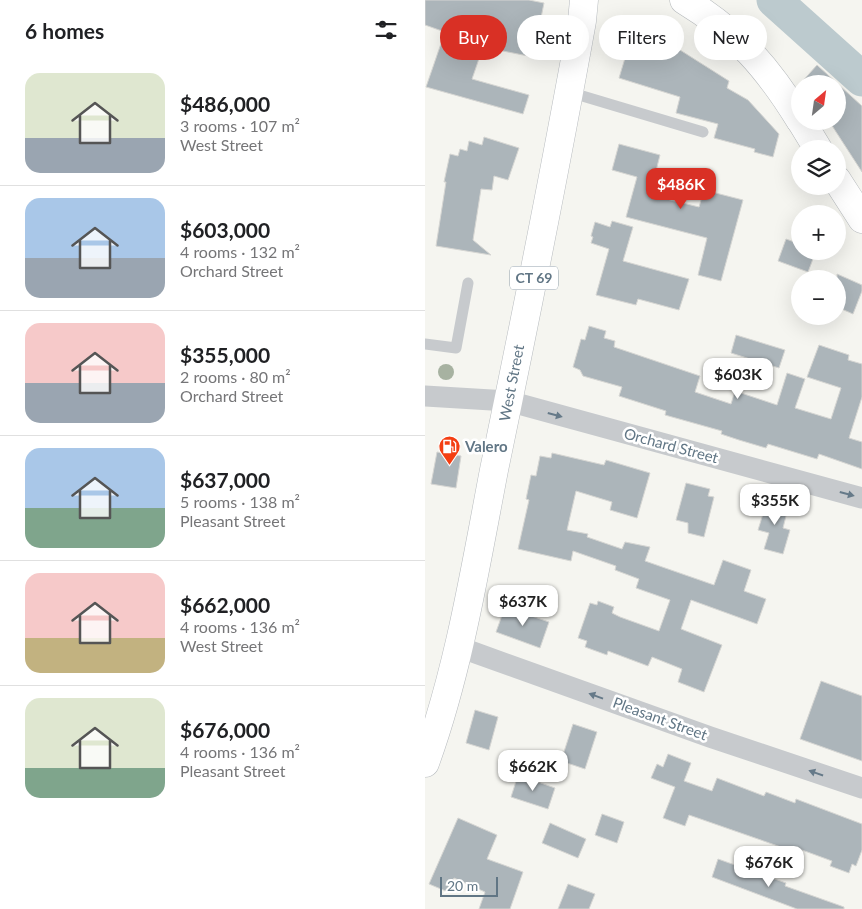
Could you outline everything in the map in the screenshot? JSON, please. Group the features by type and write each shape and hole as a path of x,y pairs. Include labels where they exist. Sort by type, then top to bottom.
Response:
{"main road":[{"name":"West Street","path":"425,763 432,724 459,646 569,92 584,0"},
{"path":"684,0 728,30 754,54 776,82 791,106"},
{"path":"846,194 862,219"}],"street":[{"name":"Orchard Street","path":"425,396 508,401 862,498"},
{"name":"Pleasant Street","path":"459,646 710,737 862,788"}],"lane":[{"path":"569,92 703,132"},
{"path":"425,344 456,348 467,283"}],"building":[{"path":"425,0 529,0 544,3 542,15 517,15 517,54 507,52 507,15 440,15 440,30 425,25"},
{"path":"440,46 440,60 479,60 472,79 529,95 523,114 426,87"},
{"path":"684,53 729,81 727,88 748,100 779,134 773,157 754,152 755,149 714,138 718,124 676,113 680,97 619,78 624,60 684,60"},
{"path":"817,65 828,75 808,75"},
{"path":"846,91 862,106 862,172 846,147 846,140 841,140 835,130 846,130"},
{"path":"484,137 519,148 508,180 494,176 492,190 481,189 473,240 491,255 436,246 446,182 444,182 450,154 458,156 460,149 467,151 469,141 482,145"},
{"path":"619,144 660,155 650,195 699,207 704,190 743,200 721,281 698,275 707,238 626,217 637,177 612,170"},
{"path":"612,221 633,227 623,261 689,279 679,310 638,299 636,305 596,295 609,249 591,243 593,237 591,236 595,222 610,227"},
{"path":"786,239 791,241 791,260 813,260 809,270 803,270 778,261"},
{"path":"846,278 862,285 862,291 853,314 846,311"},
{"path":"589,326 606,331 604,338 615,341 614,347 700,376 695,392 731,404 735,391 777,405 787,373 805,379 795,408 831,419 841,388 807,377 819,345 849,355 848,360 862,364 862,397 849,438 862,442 862,469 819,454 817,459 768,444 766,448 739,440 721,434 722,431 665,415 666,411 619,396 622,387 583,376 580,370 573,367 581,339 585,340"},
{"path":"736,335 785,350 779,368 731,353"},
{"path":"437,452 461,456 456,488 431,484"},
{"path":"552,453 604,465 606,460 650,473 637,518 610,510 612,502 576,491 567,530 588,534 587,537 622,549 625,542 650,547 645,561 714,585 723,560 751,570 744,591 766,599 757,624 691,600 681,629 722,645 704,692 678,682 682,669 652,657 648,666 608,651 607,655 585,647 587,641 578,638 590,603 597,605 598,601 614,607 612,613 659,631 670,600 636,588 639,579 615,570 616,566 573,551 571,561 518,549 529,500 526,499 531,475 536,476 540,456 551,458"},
{"path":"686,483 710,489 708,496 714,497 704,537 688,533 688,523 676,520"},
{"path":"768,498 789,504 783,528 790,530 783,554 764,549 769,533 758,530"},
{"path":"505,607 549,622 540,648 496,632"},
{"path":"821,681 862,696 862,761 800,739"},
{"path":"475,710 498,717 489,750 466,743"},
{"path":"573,724 597,732 585,769 561,761"},
{"path":"668,754 691,763 684,781 712,791 717,778 764,796 766,792 795,803 796,799 862,824 862,850 856,866 852,864 849,873 830,866 832,861 802,850 801,854 689,815 685,826 663,818 675,787 651,778 657,764 663,767"},
{"path":"518,775 555,788 548,809 511,797"},
{"path":"602,814 624,822 617,843 595,835"},
{"path":"458,818 497,835 487,859 523,872 510,909 479,909 485,892 454,878 448,892 429,884"},
{"path":"550,823 586,839 578,858 542,843"},
{"path":"718,859 786,883 785,886 844,907 844,909 797,909 712,877"},
{"path":"568,884 595,894 589,909 558,909"}],"waterway":[{"path":"774,0 862,79"}],"place":[{"name":"Valero","path":"449,466"}]}
